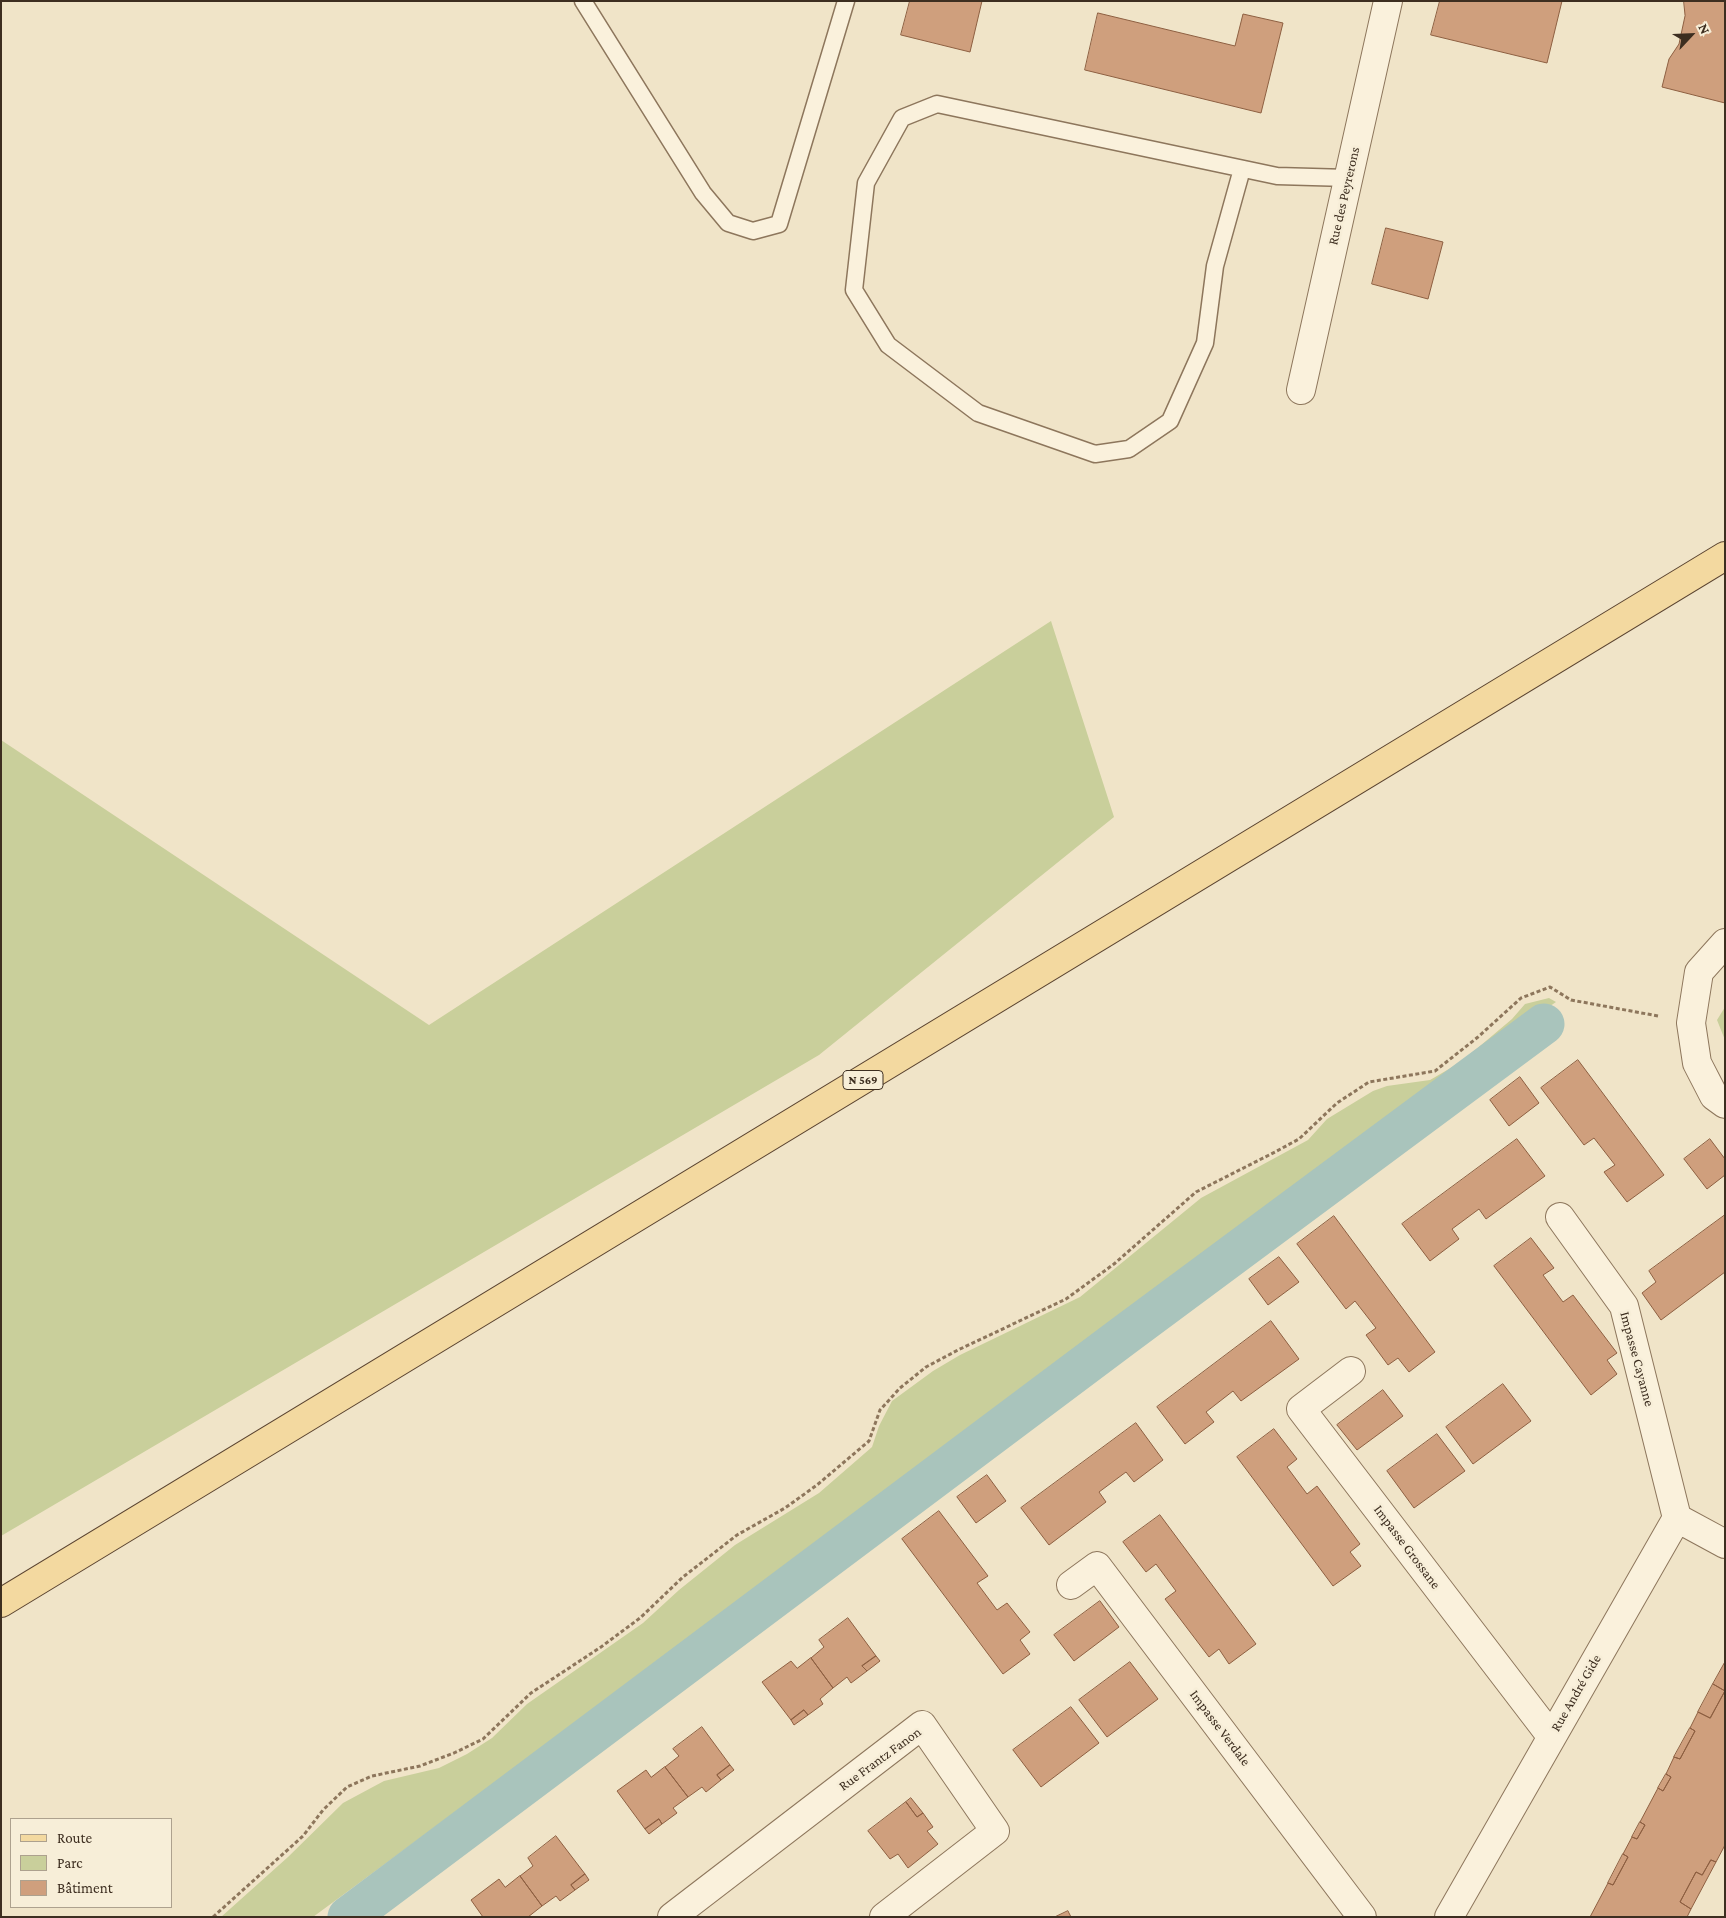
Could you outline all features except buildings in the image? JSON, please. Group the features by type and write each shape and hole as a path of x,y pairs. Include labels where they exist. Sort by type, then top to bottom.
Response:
{"main road":[{"name":"N 569","path":"1,1603 1725,556"}],"street":[{"name":"Rue des Peyrerons","path":"1301,390 1388,1"},
{"path":"1725,943 1699,972 1691,1023 1697,1063 1714,1096 1725,1104"},
{"name":"Impasse Cayanne","path":"1560,1217 1624,1306 1677,1518"},
{"name":"Impasse Grossane","path":"1350,1371 1301,1408 1551,1736"},
{"path":"1677,1518 1725,1544"},
{"name":"Rue André Gide","path":"1449,1917 1677,1518"},
{"name":"Impasse Verdale","path":"1071,1585 1098,1566 1362,1917"},
{"name":"Rue Frantz Fanon","path":"672,1917 922,1725 995,1831 884,1917"}],"lane":[{"path":"583,1 703,194 728,223 753,230 779,224 846,1"},
{"path":"1242,169 1216,266 1204,343 1170,421 1129,449 1095,454 978,414 888,345 854,290 866,183 902,118 937,104 1277,176 1348,178"}],"path":[{"path":"213,1917 303,1836 323,1810 347,1787 372,1776 420,1766 454,1753 483,1738 530,1693 601,1647 640,1618 683,1577 737,1535 786,1508 816,1485 869,1441 880,1410 900,1388 926,1367 1066,1299 1114,1264 1196,1192 1298,1139 1337,1103 1368,1082 1435,1070 1478,1038 1521,998 1550,987 1571,1000 1691,1023"}],"green space":[{"path":"1051,621 1114,817 819,1055 1,1536 1,740 429,1025"},
{"path":"1549,998 1556,1002 1367,1132 621,1690 313,1917 221,1917 288,1857 343,1803 384,1781 439,1768 467,1754 492,1738 527,1704 643,1623 679,1590 735,1545 819,1493 872,1447 879,1426 892,1401 933,1371 960,1355 1080,1297 1201,1198 1308,1140 1327,1119 1373,1091 1387,1086 1430,1080 1461,1062 1512,1019 1525,1004"},
{"path":"1725,1007 1725,1040 1717,1020"}],"waterway":[{"path":"348,1917 1126,1334 1544,1024"}]}
